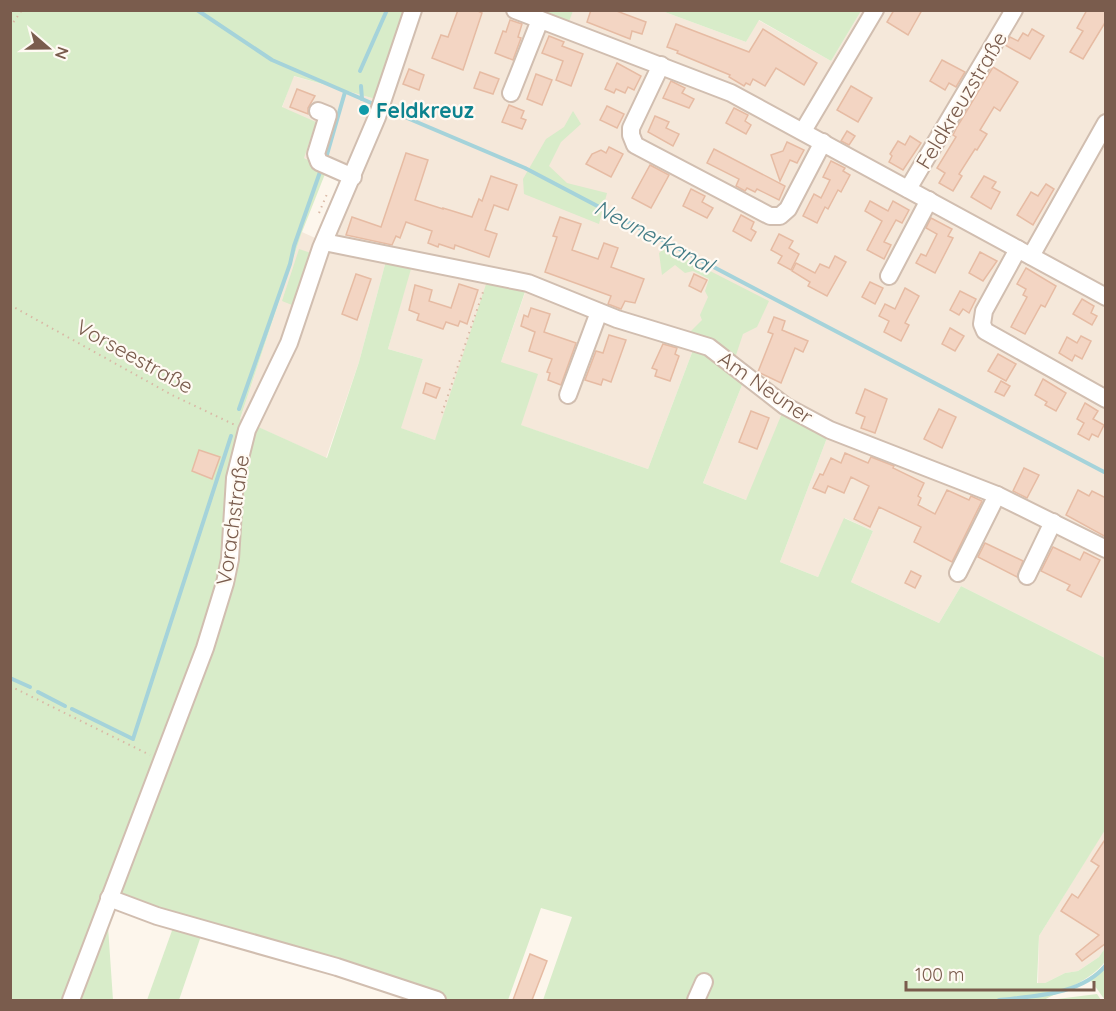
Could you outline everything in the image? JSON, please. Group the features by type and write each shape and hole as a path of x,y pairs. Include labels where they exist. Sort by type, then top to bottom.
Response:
{"street":[{"name":"Vorachstraße","path":"70,1000 205,648 230,559 235,478 247,430 289,342 324,242 377,117 413,10"},
{"name":"Feldkreuzstraße","path":"516,10 716,85 1106,297"},
{"path":"803,131 875,10"},
{"name":"Feldkreuzstraße","path":"908,189 1014,10"},
{"path":"511,93 540,20"},
{"path":"661,65 631,128 635,145 770,216 780,216 788,209 823,142"},
{"path":"318,111 328,115 316,159 353,177"},
{"path":"1106,123 1024,253 984,311 982,324 985,331 1106,399"},
{"name":"Feldkreuzstraße","path":"890,276 929,200"},
{"name":"Am Neuner","path":"324,242 528,283 599,312 709,347 785,406 822,426 997,495 1106,549"},
{"path":"568,395 599,312"},
{"path":"958,573 997,495"},
{"path":"1027,576 1053,522"},
{"path":"109,898 157,915 337,967 437,1000"},
{"path":"696,1000 704,982"}],"path":[{"path":"10,27 22,10"},
{"path":"442,413 489,275"},
{"name":"Vorseestraße","path":"10,304 172,395 247,430"},
{"path":"10,686 162,761"}],"shaded area":[{"path":"413,11 515,11 565,29 573,11 662,11 746,42 758,20 831,61 861,11 1105,11 1105,658 961,586 939,623 851,582 873,531 845,518 818,577 780,562 830,430 746,500 703,483 746,375 696,342 648,469 520,425 501,362 528,284 435,440 400,428 423,359 388,349 412,262 387,257 359,362 326,458 240,419 302,232 324,242 359,159 327,169 304,158 282,108 293,76 383,101"},
{"path":"1105,829 1105,948 1099,957 1078,971 1065,973 1045,983 1038,983 1039,936"}],"green space":[{"path":"10,11 409,11 379,100 294,76 282,107 316,122 304,158 327,169 302,232 240,419 248,422 224,574 106,897 113,1000 11,1000"},
{"path":"532,11 573,11 568,24"},
{"path":"662,11 861,11 831,61 759,20 746,42"},
{"path":"573,111 581,124 561,142 549,166 567,183 607,193 599,224 524,194 523,179 546,139 564,127"},
{"path":"665,248 769,301 757,327 743,334 735,358 689,333 702,320 700,315 708,297 705,291 709,279 693,271 685,273 675,265 662,275 659,253"},
{"path":"299,249 314,254 297,307 282,301"},
{"path":"387,257 413,262 388,349 423,359 401,428 435,440 489,275 528,283 501,362 538,374 521,425 648,469 696,342 746,375 703,483 746,500 785,406 830,430 780,562 818,577 844,518 873,531 851,582 939,623 961,586 1105,658 1105,830 1039,936 1037,983 1045,983 1065,973 1078,971 1099,957 1105,948 1105,962 1084,980 1044,1000 543,1000 572,917 541,908 508,1000 437,1000 109,898 205,648 252,424 327,458 359,362"},
{"path":"174,925 202,933 179,1000 147,1000"},
{"path":"1105,965 1105,1000 1089,978"},
{"path":"1097,994 1101,1000 1049,1000"}],"building":[{"path":"458,10 476,10 482,13 463,70 432,58 441,35 448,37"},
{"path":"591,10 614,10 646,22 642,34 632,31 630,39 587,22"},
{"path":"894,10 922,10 908,35 887,22"},
{"path":"1087,10 1106,10 1106,21 1083,59 1070,52 1083,31 1077,28"},
{"path":"510,20 522,24 518,37 521,38 513,60 495,53 503,31 506,32"},
{"path":"676,24 749,52 763,29 817,63 804,85 776,68 765,86 753,79 750,85 746,83 744,86 729,77 730,75 667,47"},
{"path":"1032,29 1044,36 1030,59 1005,45 1010,37 1018,41 1023,33 1028,36"},
{"path":"549,36 564,42 562,46 583,54 571,86 556,80 563,61 542,53"},
{"path":"942,60 965,72 956,87 949,83 945,90 930,81"},
{"path":"617,63 641,76 634,90 628,87 625,93 616,89 614,93 605,89"},
{"path":"993,67 1018,82 1000,111 994,107 980,130 987,134 959,174 962,176 953,191 939,183 945,173 937,168 956,137 953,135 957,127"},
{"path":"409,69 424,75 419,90 403,84"},
{"path":"480,72 499,79 493,94 474,88"},
{"path":"536,74 552,80 542,105 527,99"},
{"path":"671,81 685,88 682,93 694,99 689,108 663,98"},
{"path":"851,86 872,98 858,122 837,110"},
{"path":"297,89 315,96 308,108 308,114 290,107"},
{"path":"509,105 524,111 521,118 526,120 522,129 502,122"},
{"path":"607,106 624,114 617,128 600,120"},
{"path":"734,108 748,115 745,121 751,125 746,134 726,123"},
{"path":"655,116 669,122 666,128 679,134 673,146 648,132"},
{"path":"847,131 855,136 849,145 841,141"},
{"path":"910,136 921,143 903,170 889,162 892,156 890,154 898,141 905,145"},
{"path":"787,142 804,150 797,163 790,160 780,181 771,155 783,151"},
{"path":"609,147 623,154 611,177 586,164 592,154 601,150 606,153"},
{"path":"714,149 785,186 779,200 757,189 755,192 747,188 745,191 736,186 739,179 707,163"},
{"path":"406,153 428,160 415,200 443,209 472,217 479,199 482,201 491,176 517,185 508,210 494,205 485,230 497,234 489,257 455,245 454,249 428,243 432,231 406,222 400,238 396,236 392,245 346,235 352,217 381,227"},
{"path":"831,161 845,168 843,171 850,175 841,192 838,190 828,209 825,207 817,223 803,216 814,194 821,198 830,180 823,177"},
{"path":"650,165 669,175 651,208 632,198"},
{"path":"984,176 996,182 992,188 1000,192 991,209 971,197"},
{"path":"1046,184 1054,189 1033,225 1017,215 1031,192 1038,196"},
{"path":"691,189 705,196 702,202 713,208 707,218 683,206"},
{"path":"870,201 888,211 893,201 909,210 902,223 896,220 884,242 891,245 884,259 867,250 882,221 865,211"},
{"path":"741,215 754,222 751,229 756,232 751,241 733,231"},
{"path":"560,217 581,224 572,250 598,259 604,243 618,248 611,267 644,279 635,303 625,301 621,309 608,304 611,296 545,272 557,237 553,236"},
{"path":"931,218 952,229 948,236 953,238 935,273 916,263 921,254 926,256 937,234 926,228"},
{"path":"779,234 793,241 789,248 799,254 791,270 778,263 782,256 771,250"},
{"path":"980,252 997,261 983,281 969,273"},
{"path":"835,256 846,262 827,296 808,286 810,282 792,271 796,263 815,273 820,264 829,268"},
{"path":"1026,268 1056,286 1045,307 1041,305 1025,334 1011,327 1027,297 1023,295 1026,289 1017,284"},
{"path":"356,274 371,279 357,320 342,314"},
{"path":"694,274 707,280 701,292 689,286"},
{"path":"870,282 883,288 875,304 862,297"},
{"path":"459,284 478,290 467,324 460,321 458,326 446,322 443,329 417,320 419,314 409,310 415,285 432,290 429,301 451,308"},
{"path":"905,288 919,296 905,323 909,325 901,341 884,332 889,321 879,316 885,304 895,309"},
{"path":"960,291 976,299 969,313 963,309 959,315 950,310"},
{"path":"1082,299 1094,306 1091,313 1097,316 1092,325 1073,314"},
{"path":"531,308 550,314 544,332 576,343 561,385 548,380 550,373 547,372 552,359 529,351 535,332 521,326 524,315 528,317"},
{"path":"774,317 785,321 782,330 808,341 803,352 795,348 781,383 758,372 773,334 768,332"},
{"path":"950,328 964,336 955,351 942,344"},
{"path":"609,335 626,340 611,382 603,379 601,385 585,380 596,351 603,353"},
{"path":"1081,336 1091,341 1082,359 1075,355 1072,361 1059,353 1067,337 1077,343"},
{"path":"663,344 677,348 675,354 679,356 670,381 655,376 657,370 652,368"},
{"path":"998,354 1016,364 1006,381 988,371"},
{"path":"1043,379 1066,393 1056,411 1045,405 1047,402 1035,395"},
{"path":"1001,381 1010,386 1004,396 995,392"},
{"path":"426,383 440,388 436,398 423,393"},
{"path":"865,389 887,399 875,433 861,428 865,417 856,413"},
{"path":"1085,403 1098,411 1093,419 1104,425 1098,437 1092,434 1089,440 1078,434 1084,423 1077,419"},
{"path":"939,409 956,417 942,448 924,439"},
{"path":"751,411 769,418 757,449 739,442"},
{"path":"199,450 220,457 212,479 192,471"},
{"path":"845,453 868,463 871,457 894,466 893,468 924,483 918,496 921,498 918,505 935,514 947,490 969,500 971,496 982,501 952,562 914,542 921,527 879,507 870,527 854,519 869,486 851,477 844,493 828,486 825,493 813,488 820,474 823,475 831,458 841,463"},
{"path":"1024,468 1039,475 1027,498 1013,491"},
{"path":"1078,490 1089,496 1092,491 1106,498 1106,537 1066,515"},
{"path":"985,543 1023,561 1017,577 978,557"},
{"path":"1053,547 1080,560 1084,552 1100,560 1081,597 1067,590 1070,585 1041,571"},
{"path":"911,571 921,576 915,588 905,583"},
{"path":"1106,838 1106,943 1082,961 1076,954 1099,935 1061,911 1072,894 1078,898 1099,866 1091,861"},
{"path":"530,954 547,961 532,1000 513,1000"}],"waterway":[{"name":"Neunerkanal","path":"197,10 272,60 376,105"},
{"path":"360,71 387,10"},
{"path":"361,86 362,99"},
{"path":"326,158 345,92"},
{"name":"Neunerkanal","path":"386,109 525,168 1106,473"},
{"path":"239,409 320,172"},
{"path":"72,709 133,739 231,436"},
{"path":"10,678 30,687"},
{"path":"38,692 65,706"},
{"path":"999,1000 1042,995 1071,988 1084,983 1106,965"}],"place":[{"name":"Feldkreuz","path":"364,110"}]}
